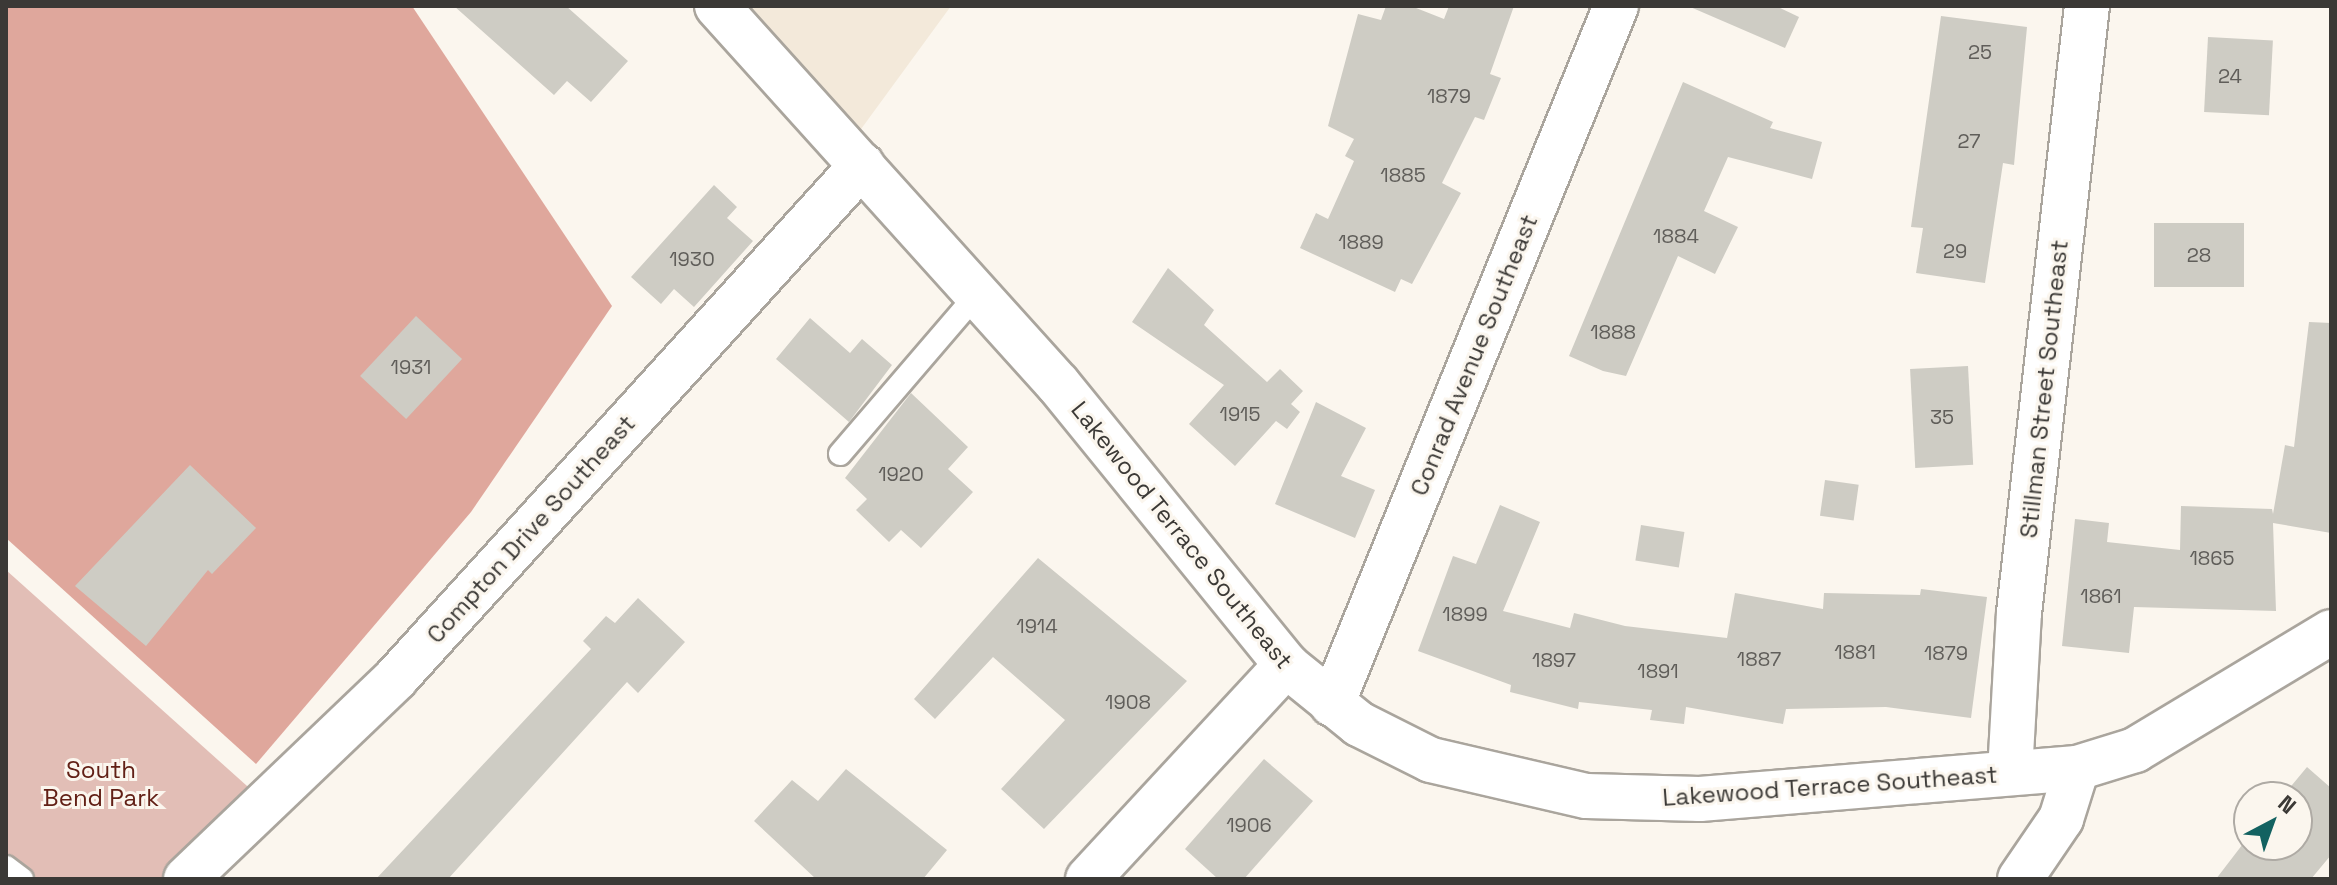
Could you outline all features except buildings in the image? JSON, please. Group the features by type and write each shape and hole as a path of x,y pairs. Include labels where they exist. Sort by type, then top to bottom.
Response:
{"street":[{"name":"Lakewood Terrace Southeast","path":"717,6 1058,384 1286,665 1332,704 1431,760 1586,796 1700,799 2077,768 2135,750 2331,632"},
{"name":"Conrad Avenue Southeast","path":"1332,704 1616,6"},
{"name":"Stillman Street Southeast","path":"2010,773 2019,613 2087,6"},
{"name":"Compton Drive Southeast","path":"186,879 396,678 862,165"},
{"path":"1088,879 1286,665"},
{"path":"2020,879 2061,819 2077,768"}],"lane":[{"path":"840,454 977,294"},
{"path":"6,867 22,879"}],"shaded area":[{"path":"6,6 412,6 612,306 471,512 256,764 6,538"},
{"path":"716,6 951,6 845,151"}],"green space":[{"name":"South Bend Park","path":"6,570 266,803 186,879 6,879"}]}
